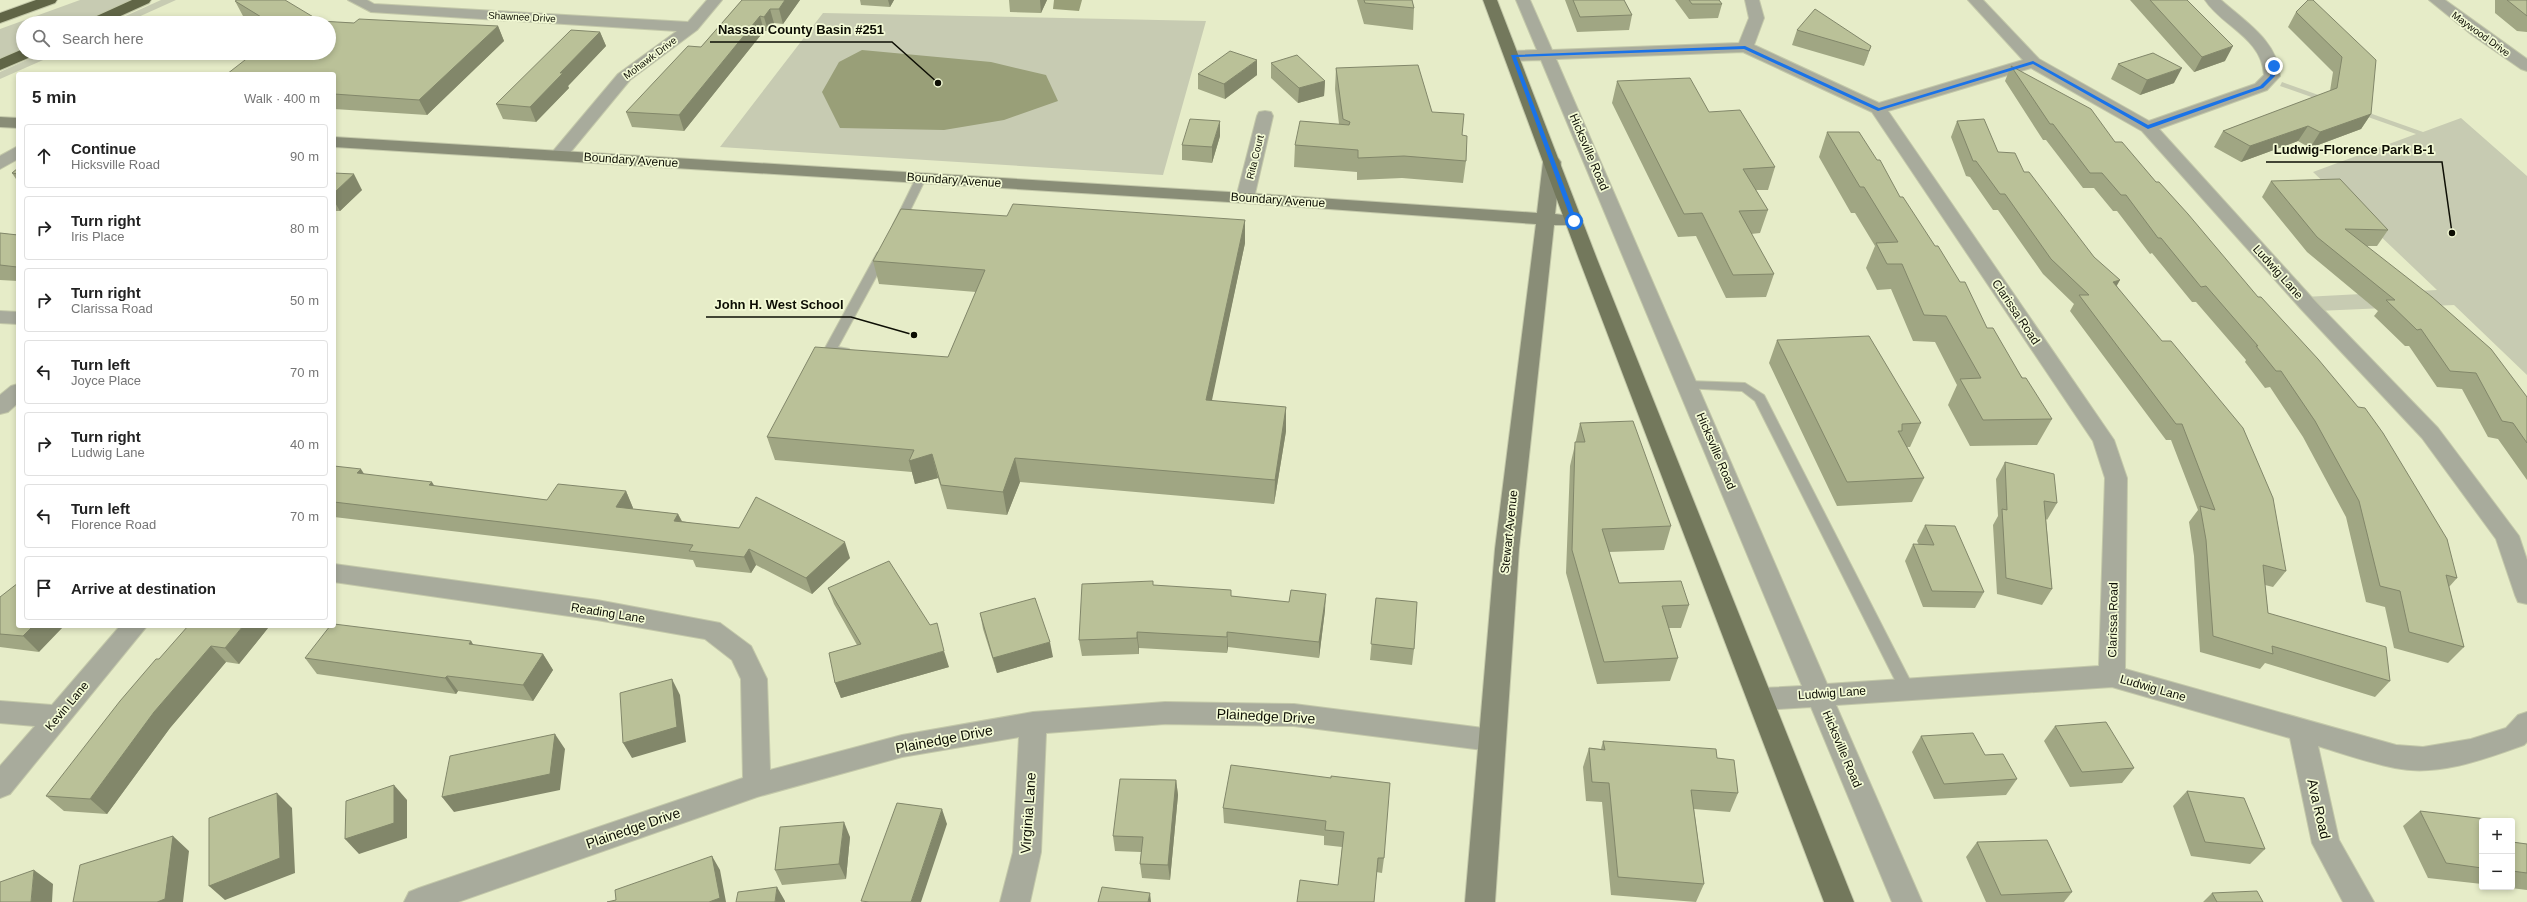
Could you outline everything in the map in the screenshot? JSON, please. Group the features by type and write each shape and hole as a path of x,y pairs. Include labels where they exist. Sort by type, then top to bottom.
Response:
{"highway":[{"path":"0,18 50,0"},
{"path":"109,16 144,0"},
{"path":"0,66 16,58"}],"main road":[{"path":"1490,0 1513,56 1574,221 1763,699 1839,902"},
{"path":"0,122 16,123"},
{"name":"Boundary Avenue","path":"336,142 1246,198 1574,221"},
{"name":"Stewart Avenue","path":"1480,902 1491,740 1507,549 1547,219 1552,162"}],"street":[{"name":"Shawnee Drive","path":"355,0 371,8 692,27"},
{"name":"Mohawk Drive","path":"558,156 624,77 692,27 715,0"},
{"name":"Hicksville Road","path":"1523,0 1548,54 1907,902"},
{"path":"1745,47 1758,19 1757,7 1752,0"},
{"name":"Ludwig Lane","path":"1975,0 2033,62 2148,127 2308,305 2430,433 2517,538 2527,595"},
{"path":"2148,127 2261,87 2272,76 2274,66 2267,51 2212,0"},
{"name":"Maywood Drive","path":"2436,0 2477,32 2527,66"},
{"path":"1513,56 1745,47 1878,110 2033,62"},
{"name":"Clarissa Road","path":"1878,110 2103,440 2116,478 2112,676"},
{"name":"Rita Court","path":"1246,198 1265,116"},
{"path":"0,164 16,152"},
{"path":"0,317 16,318"},
{"path":"0,407 16,393"},
{"name":"Reading Lane","path":"336,574 597,610 711,630 742,653 754,678 757,785"},
{"name":"Kevin Lane","path":"0,786 133,628"},
{"name":"Ludwig Lane","path":"1763,699 1906,688 2112,676 2302,732 2396,757 2423,759 2471,752 2515,737 2527,723"},
{"path":"0,712 58,717"},
{"name":"Plainedge Drive","path":"419,902 757,785 902,746 1033,723 1165,712 1294,715 1491,740"},
{"name":"Virginia Lane","path":"1015,902 1027,852 1033,723"},
{"name":"Ava Road","path":"2302,732 2326,843 2359,902"}],"lane":[{"path":"860,354 830,350 921,178"},
{"path":"1688,385 1745,387 1760,398 1906,688"}],"shaded area":[{"path":"80,0 136,0 101,16 36,16"},
{"path":"161,0 176,0 141,16 126,16"},
{"path":"1054,0 1082,0 1079,11 1053,9"},
{"path":"823,13 1206,21 1163,175 720,147"},
{"path":"16,23 16,53 0,61 0,29"},
{"path":"862,50 991,62 1046,75 1058,101 1004,120 944,130 840,128 822,92 839,62"},
{"path":"27,60 43,60 0,79 0,72"},
{"path":"2282,82 2423,132 2461,118 2527,176 2527,375 2454,305 2317,311 2304,297 2437,290 2313,172 2416,134 2280,86"}],"building":[{"path":"285,0 312,16 260,16 235,1"},
{"path":"742,0 785,0 779,9 770,9 764,17 760,16 679,115 626,112 688,46 701,47"},
{"path":"1364,0 1412,0 1414,8 1365,3"},
{"path":"1573,0 1624,0 1632,15 1580,17"},
{"path":"1689,0 1719,0 1722,4 1692,4"},
{"path":"2150,0 2187,0 2233,46 2202,57"},
{"path":"2308,0 2313,0 2376,60 2371,114 2320,132 2308,126 2250,146 2223,131 2337,88 2342,57 2296,12"},
{"path":"2507,0 2527,0 2527,16"},
{"path":"1815,9 1871,46 1869,51 1797,30"},
{"path":"359,19 498,26 419,100 336,94 336,72 230,72 245,60 336,60 336,22 354,23"},
{"path":"571,30 600,32 560,73 563,73 530,107 496,104"},
{"path":"1230,51 1257,60 1224,84 1198,74"},
{"path":"2153,53 2182,68 2147,80 2118,64"},
{"path":"1297,55 1325,81 1299,88 1271,63"},
{"path":"1418,65 1432,112 1464,114 1462,135 1467,136 1466,161 1404,156 1358,158 1358,150 1295,145 1300,121 1349,125 1350,122 1343,119 1336,68"},
{"path":"2011,66 2091,109 2115,142 2122,142 2156,182 2159,182 2188,214 2258,297 2261,297 2318,359 2358,407 2365,408 2383,433 2447,539 2457,578 2446,575 2464,647 2409,632 2400,591 2380,586 2359,501 2315,421 2281,371 2276,371 2256,346 2258,346 2206,286 2201,287 2161,238 2158,238 2126,195 2121,195 2102,173 2090,173 2053,124 2050,124"},
{"path":"1690,78 1709,112 1740,110 1775,167 1743,169 1768,210 1739,211 1774,274 1733,275 1702,213 1684,214 1617,81"},
{"path":"1190,119 1220,121 1212,147 1182,145"},
{"path":"1984,119 1998,152 2015,153 2024,172 2029,172 2094,257 2120,280 2113,282 2162,341 2171,341 2243,428 2273,498 2286,571 2263,565 2268,613 2386,647 2390,681 2272,646 2273,654 2213,636 2206,540 2200,506 2215,510 2182,424 2176,424 2079,295 2089,295 2051,259 2005,194 2000,194 1976,161 1973,161 1957,121"},
{"path":"1827,132 1859,132 1877,160 1880,160 1900,197 1903,197 1935,246 1938,246 1960,282 1965,282 1987,328 1993,328 2022,378 2026,378 2052,419 1983,420 1960,379 1981,378 1946,316 1924,315 1902,264 1887,264 1876,243 1898,242 1864,187 1860,187"},
{"path":"336,173 354,174 336,191"},
{"path":"2340,179 2388,230 2345,229 2432,297 2491,349 2527,397 2527,443 2513,423 2502,421 2476,373 2450,371 2421,329 2417,330 2386,300 2395,300 2317,237 2271,181"},
{"path":"1013,204 1245,220 1206,400 1286,407 1275,480 1015,458 1003,492 941,485 932,454 909,461 914,450 767,437 815,347 948,357 985,270 873,261 901,209 1007,216"},
{"path":"0,233 16,235 16,267 0,265"},
{"path":"1869,336 1921,423 1902,424 1902,431 1898,431 1924,478 1847,482 1777,340"},
{"path":"1633,421 1671,526 1602,529 1619,583 1681,581 1689,605 1662,606 1678,658 1604,662 1572,550 1575,442 1585,442 1580,423"},
{"path":"2005,462 2054,474 2057,503 2044,501 2052,589 2006,578 2002,509 2007,510"},
{"path":"336,466 361,469 357,473 432,482 429,485 547,500 558,484 626,491 616,507 678,514 674,521 739,528 756,497 845,542 806,578 749,549 744,557 689,551 693,545 336,502"},
{"path":"1925,525 1955,526 1984,592 1932,591 1913,544 1934,545"},
{"path":"889,561 930,625 937,623 944,651 835,683 829,653 861,644 828,588"},
{"path":"1153,581 1153,585 1231,590 1231,596 1289,602 1291,590 1326,594 1319,642 1227,632 1227,637 1137,632 1137,638 1079,640 1082,584"},
{"path":"16,585 16,628 31,628 23,636 0,634 0,597"},
{"path":"1035,598 1050,642 993,658 980,613"},
{"path":"1376,598 1417,602 1414,649 1371,644"},
{"path":"336,624 471,641 469,644 543,654 523,685 447,676 445,678 305,658 328,628 336,628"},
{"path":"186,628 241,628 225,648 211,646 154,712 90,799 46,796 120,701 156,659 159,659"},
{"path":"672,679 677,727 623,743 620,693"},
{"path":"2106,722 2134,768 2082,772 2055,726"},
{"path":"1973,733 1985,755 2003,754 2017,779 1944,784 1921,736"},
{"path":"555,734 550,774 442,797 450,756"},
{"path":"1603,741 1716,749 1717,758 1734,760 1738,793 1691,790 1704,884 1618,877 1609,783 1592,782 1589,748 1605,750"},
{"path":"1231,765 1331,778 1331,776 1390,783 1384,858 1378,858 1374,902 1297,902 1300,880 1338,885 1344,832 1325,830 1326,821 1223,808"},
{"path":"1120,779 1176,780 1168,865 1140,864 1143,837 1113,836"},
{"path":"394,785 394,823 345,839 346,801"},
{"path":"2187,791 2244,798 2265,849 2205,842"},
{"path":"277,793 280,858 209,886 209,818"},
{"path":"897,803 942,809 911,902 861,901"},
{"path":"2420,811 2479,818 2479,868 2446,863"},
{"path":"844,822 839,864 775,870 780,827"},
{"path":"173,836 165,899 157,902 73,902 80,865"},
{"path":"2047,840 2072,892 2001,895 1977,842"},
{"path":"2515,842 2527,844 2527,873 2515,871"},
{"path":"712,856 720,898 709,902 607,902 616,900 615,890"},
{"path":"34,870 31,902 0,902 0,882"},
{"path":"777,887 775,902 736,902 738,892"},
{"path":"1102,887 1150,893 1148,902 1098,902"},
{"path":"2257,891 2263,902 2217,902 2212,893"}],"place":[{"name":"Nassau County Basin #251","path":"938,83"},
{"name":"Ludwig-Florence Park B-1","path":"2452,233"},
{"name":"John H. West School","path":"914,335"}],"route":[{"path":"1574,221 1513,56 1745,47 1878,110 2033,62 2148,127 2261,87 2272,76 2274,66"}]}
